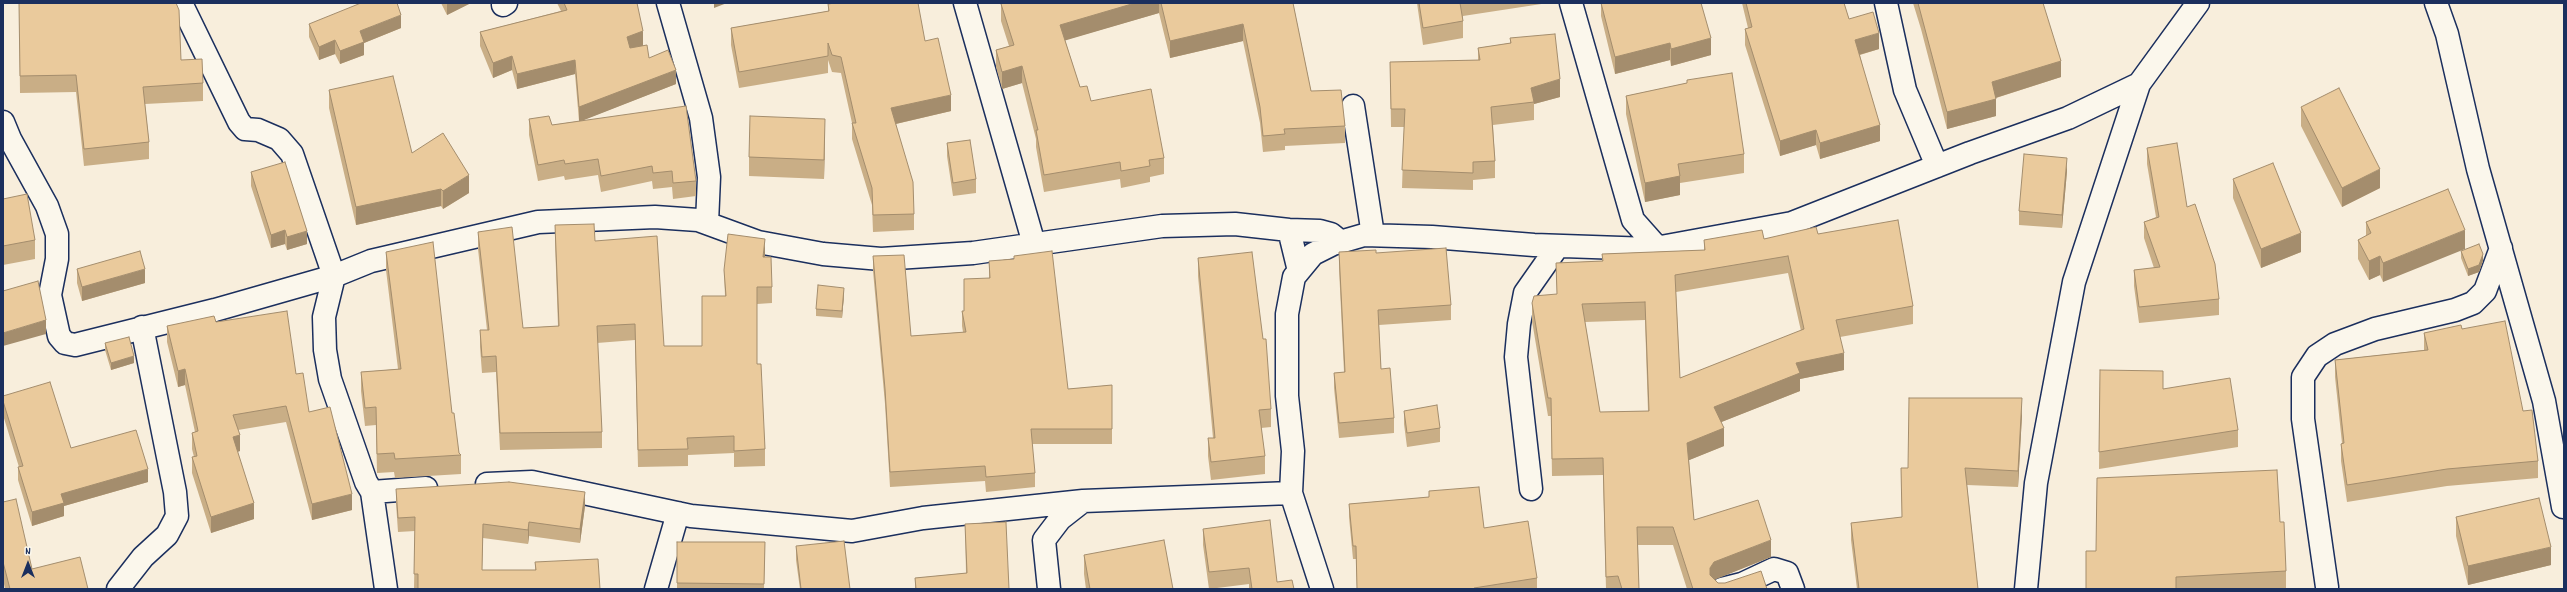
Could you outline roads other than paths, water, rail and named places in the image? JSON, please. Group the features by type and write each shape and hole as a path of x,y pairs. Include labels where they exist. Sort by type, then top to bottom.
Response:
{"street":[{"path":"181,3 239,122 245,129 258,130 279,139 292,154 334,276 324,317 325,350 337,401 366,482 372,492 386,589"},
{"path":"668,3 701,118 709,177 707,223"},
{"path":"965,3 1034,244"},
{"path":"1571,3 1633,220 1657,247"},
{"path":"1886,3 1905,90 1938,166"},
{"path":"2026,589 2036,483 2074,282 2138,84 2198,3"},
{"path":"2436,3 2447,34 2478,169 2544,401 2563,507"},
{"path":"1322,589 1291,493 1293,451 1287,396 1287,314 1294,277 1313,254 1341,242 1373,235 1558,246 1624,248 1657,247 1792,222 2068,118 2138,84"},
{"path":"1353,106 1373,235"},
{"path":"3,122 10,139 47,206 57,234 57,259 50,295 59,336 65,343 75,345 142,327 215,310 334,276 371,261 538,222 655,217 698,220 758,242 823,254 881,259 973,253 1162,226 1235,224 1289,230 1320,231 1331,234 1341,242"},
{"path":"1624,248 1633,220"},
{"path":"1289,230 1299,271"},
{"path":"1531,489 1516,357 1519,324 1525,293 1558,246"},
{"path":"2327,587 2303,419 2303,377 2317,356 2335,344 2375,329 2455,310 2473,303 2485,291 2501,248"},
{"path":"118,589 143,557 167,535 177,516 175,492 142,327"},
{"path":"468,486 532,482 678,513 852,531 923,518 1083,502 1291,493"},
{"path":"372,492 444,487"},
{"path":"1049,589 1044,540 1060,519 1083,502"},
{"path":"656,589 678,513"},
{"path":"1722,589 1742,584 1774,569 1787,573 1793,589"}]}
